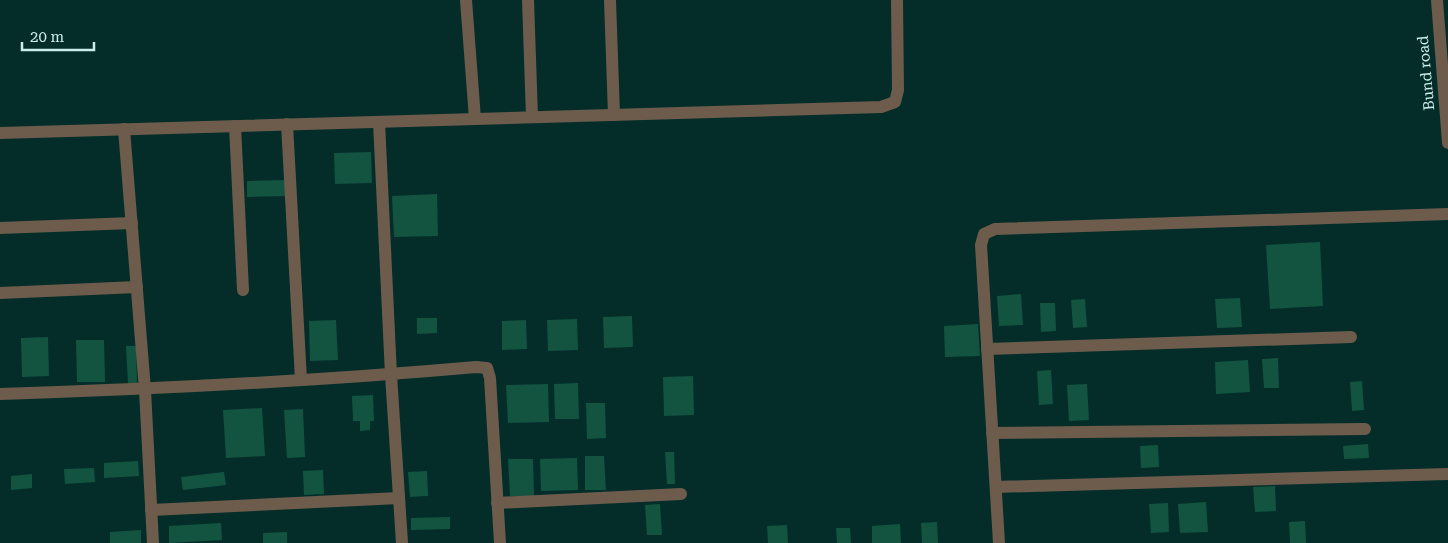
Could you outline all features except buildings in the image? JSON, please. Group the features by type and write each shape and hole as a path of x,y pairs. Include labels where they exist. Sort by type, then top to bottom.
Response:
{"street":[{"path":"466,0 475,119"},
{"path":"528,0 532,117"},
{"path":"610,0 614,115"},
{"path":"0,133 881,107 895,102 898,90 897,0"},
{"name":"Bund road","path":"1437,0 1448,144"},
{"path":"380,122 391,374 402,543"},
{"path":"287,124 302,380"},
{"path":"235,126 243,290"},
{"path":"124,129 145,390 153,543"},
{"path":"999,543 981,245 984,234 996,229 1448,214"},
{"path":"0,228 132,223"},
{"path":"0,294 137,287"},
{"path":"987,349 1351,337"},
{"path":"0,394 145,390 476,367 487,368 490,378 500,543"},
{"path":"992,432 1365,429"},
{"path":"996,487 1448,474"},
{"path":"497,503 682,494"},
{"path":"151,510 399,498"}]}
